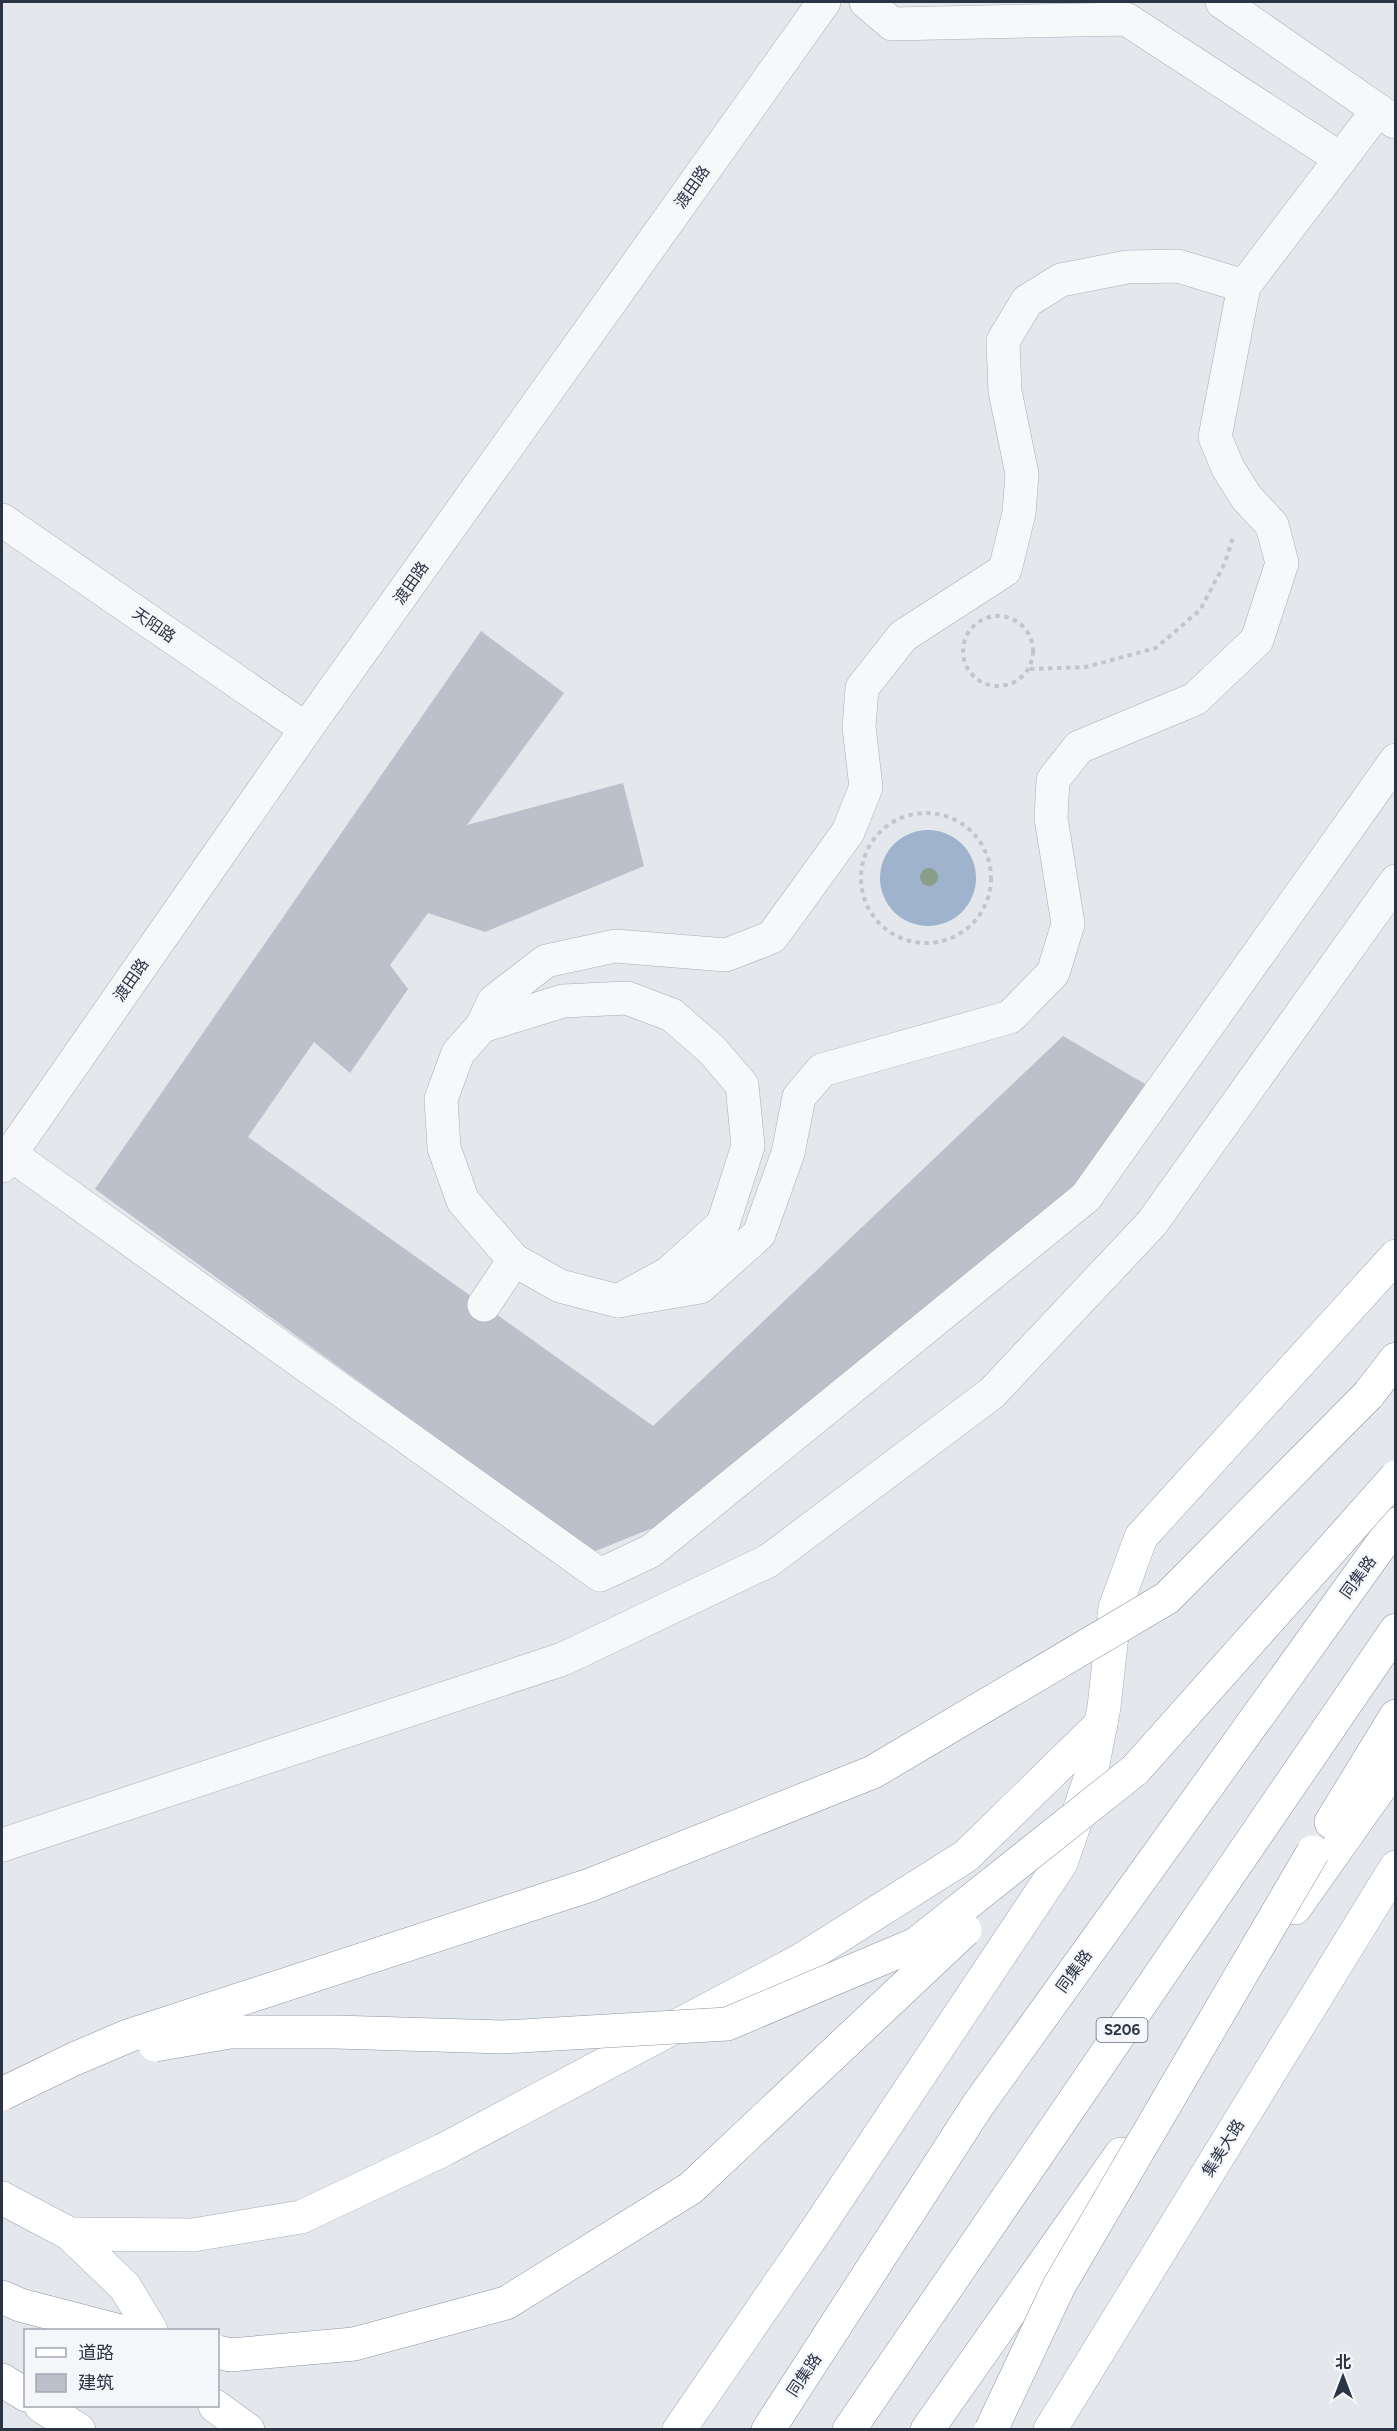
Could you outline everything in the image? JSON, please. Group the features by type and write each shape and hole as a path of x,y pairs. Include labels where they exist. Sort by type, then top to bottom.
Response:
{"main road":[{"path":"679,2430 820,2226 1061,1863 1090,1779 1101,1724 1115,1608 1141,1537 1395,1256"},
{"path":"2,2094 74,2058 128,2036 590,1885 873,1772 1167,1598 1368,1395 1395,1359"},
{"path":"219,2352 230,2355 354,2344 506,2303 691,2188 1135,1770 1395,1477"},
{"name":"同集路","path":"768,2430 978,2105 1395,1524"},
{"name":"S206","path":"849,2430 1395,1630"},
{"path":"991,2430 1059,2286 1395,1716"},
{"path":"70,2234 193,2235 301,2217 443,2150 801,1960 966,1856 1101,1724"},
{"path":"927,2430 1395,1766"},
{"path":"74,2058 230,2032 335,2032 503,2037 727,2024 916,1944 1135,1770"},
{"name":"集美大路","path":"1050,2430 1395,1867"},
{"path":"2,2198 70,2234 125,2287 151,2329"},
{"path":"2,2297 20,2305 109,2329"},
{"path":"2,2380 24,2395"},
{"path":"43,2407 79,2430"},
{"path":"216,2407 248,2430"}],"street":[{"name":"渡田路","path":"6,1160 306,729 824,2"},
{"path":"866,2 892,24 1126,19 1341,159"},
{"path":"1222,2 1387,116 1341,159 1244,286 1215,437 1228,468 1246,497 1272,525 1281,563 1257,640 1195,699 1079,747 1053,780 1051,818 1068,924 1053,973 1010,1017 822,1070 799,1096 788,1153 759,1234 700,1287 618,1301 560,1286 514,1260 463,1201 444,1148 441,1099 458,1053 482,1026 494,1001 546,962 615,946 726,954 772,937 848,832 866,787 859,727 862,688 903,636 1005,570 1019,513 1022,474 1005,391 1003,341 1027,301 1061,280 1127,267 1178,266 1244,286"},
{"name":"天阳路","path":"2,520 306,729"},
{"path":"6,1160 600,1575 651,1551 1086,1197 1395,759"},
{"path":"2,1845 562,1659 768,1561 992,1393 1152,1223 1395,881"},
{"path":"482,1026 562,1001 627,998 672,1015 712,1050 742,1085 747,1146 723,1224 669,1274 618,1301"},
{"path":"484,1305 514,1260"}],"path":[{"path":"1030,669 1034,646 1024,626 1015,619 1004,616 982,619 972,626 963,647 964,659 968,670 976,679 988,685 1011,684 1030,669 1086,667 1156,648 1200,610 1225,563 1246,497"},
{"path":"927,812 949,816 969,828 982,844 990,862 992,884 987,903 976,921 960,934 941,942 920,943 900,939 883,927 868,909 861,888 861,865 869,844 884,826 904,816 927,812"}],"water":[{"path":"928,830 946,833 962,844 973,860 976,878 973,896 962,912 946,923 928,926 910,923 894,912 883,896 880,878 883,860 894,844 910,833"}],"building":[{"path":"481,631 564,693 467,825 623,783 644,866 485,932 428,913 390,965 408,989 350,1073 314,1042 248,1137 653,1426 1063,1036 1145,1084 1073,1192 670,1521 593,1552 95,1189"}]}
